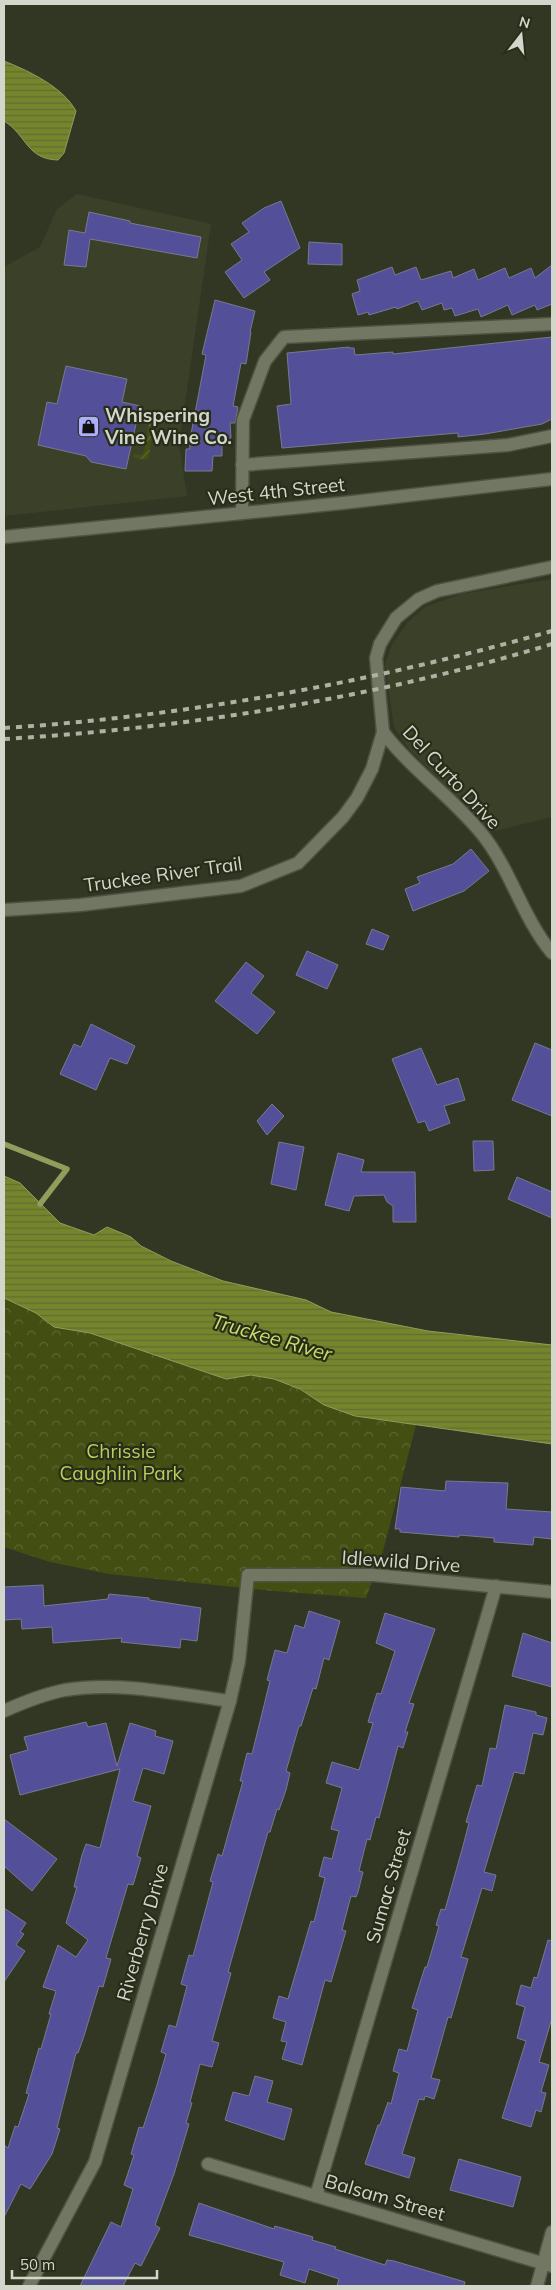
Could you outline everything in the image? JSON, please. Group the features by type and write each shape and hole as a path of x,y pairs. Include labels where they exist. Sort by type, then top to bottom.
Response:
{"street":[{"path":"242,513 243,420 265,361 284,337 552,324"},
{"path":"242,465 508,445 552,436"},
{"name":"West 4th Street","path":"4,537 552,480"},
{"name":"Truckee River Trail","path":"4,910 80,905 241,886 298,863 343,817 357,798 372,769 383,732 376,658 386,632 407,608 418,599 437,591 552,567"},
{"name":"Del Curto Drive","path":"383,732 407,761 482,834 498,857 528,917 552,953"},
{"name":"Idlewild Drive","path":"248,1575 374,1575 552,1592"},
{"name":"Riverberry Drive","path":"29,2286 95,2162 230,1701 239,1662 248,1575"},
{"name":"Sumac Street","path":"316,2196 496,1586"},
{"path":"4,1711 32,1698 65,1690 99,1686 133,1688 230,1701"},
{"name":"Balsam Street","path":"208,2164 548,2264"},
{"path":"536,2286 548,2264 552,2232"}],"shaded area":[{"path":"77,194 211,224 179,444 187,496 4,516 4,267 40,247 57,209"},
{"path":"552,579 552,817 491,832 409,749 394,727 385,664 393,643 407,623 425,607 461,594"}],"green space":[{"path":"151,414 156,415 148,460 134,458 134,454 143,455"},
{"name":"Chrissie Caughlin Park","path":"4,1298 36,1313 54,1327 90,1333 225,1379 251,1375 274,1379 300,1389 324,1405 416,1425 383,1551 366,1598 274,1591 109,1574 50,1562 4,1547"}],"water":[{"path":"4,61 54,87 63,94 76,111 64,153 58,160 47,159 33,151 18,133 4,121"},
{"name":"Truckee River","path":"4,1176 20,1183 60,1223 94,1235 107,1227 131,1237 141,1246 171,1261 223,1281 306,1300 331,1312 428,1331 552,1345 552,1444 355,1416 324,1405 300,1389 274,1379 251,1375 226,1379 90,1333 54,1327 36,1313 4,1298"}],"building":[{"path":"281,201 300,248 264,272 270,280 244,298 225,272 242,260 231,244 249,232 242,223 264,208"},
{"path":"89,212 130,221 130,223 201,237 197,258 90,239 86,267 64,265 69,230 85,233"},
{"path":"309,242 342,244 342,265 308,264"},
{"path":"552,265 552,304 537,310 535,305 512,315 508,305 481,317 478,309 455,316 452,308 444,310 442,303 422,310 418,301 397,309 396,307 369,315 368,312 358,315 352,294 360,291 357,280 392,267 395,275 416,267 421,280 451,271 453,278 474,269 478,280 505,268 509,278 531,268 535,278"},
{"path":"215,300 255,311 246,364 241,363 233,406 238,407 235,423 230,423 231,438 222,439 222,456 213,456 212,471 185,471 186,449 190,449 189,434 191,434 206,355 202,354"},
{"path":"552,337 552,419 542,424 458,437 458,433 282,448 277,406 291,404 287,353 349,347 354,348 355,355 393,352 393,354"},
{"name":"Whispering Vine Wine Co.","path":"66,366 127,379 122,402 140,406 126,469 91,462 86,456 38,445 47,402 57,404"},
{"path":"471,849 489,871 464,891 413,911 405,889 420,883 417,877 453,864"},
{"path":"372,929 389,936 383,950 366,944"},
{"path":"307,951 338,965 327,989 296,975"},
{"path":"246,962 264,976 251,993 275,1012 257,1034 215,1001"},
{"path":"91,1024 135,1046 127,1064 110,1058 96,1090 60,1074 74,1044 81,1047"},
{"path":"535,1043 552,1050 552,1116 512,1100"},
{"path":"421,1048 437,1085 458,1078 465,1100 444,1106 450,1123 429,1131 425,1121 418,1123 392,1059"},
{"path":"272,1104 284,1116 267,1135 257,1121"},
{"path":"473,1141 493,1141 494,1170 474,1171"},
{"path":"279,1142 304,1147 296,1190 271,1184"},
{"path":"338,1153 364,1160 361,1172 415,1172 416,1222 393,1222 393,1206 387,1202 384,1195 354,1196 349,1211 325,1205"},
{"path":"517,1177 552,1192 552,1218 508,1199"},
{"path":"446,1481 508,1483 506,1509 552,1512 552,1539 534,1537 533,1545 494,1542 494,1538 400,1532 400,1529 395,1529 401,1487 445,1491"},
{"path":"43,1585 44,1606 108,1599 109,1594 149,1598 149,1600 201,1608 197,1641 181,1639 180,1648 121,1642 122,1638 53,1643 52,1627 22,1629 21,1619 4,1620 4,1587"},
{"path":"309,1611 340,1621 329,1660 324,1658 316,1689 313,1688 301,1726 299,1726 286,1771 290,1773 286,1790 279,1810 277,1809 270,1832 268,1832 228,1972 231,1973 212,2041 219,2043 212,2067 200,2064 186,2123 189,2124 174,2174 155,2225 160,2228 141,2266 135,2263 123,2286 80,2286 111,2222 121,2227 133,2189 124,2185 134,2155 131,2154 139,2127 143,2128 157,2085 166,2054 161,2052 169,2025 176,2027 187,1986 181,1984 189,1955 193,1956 213,1882 210,1881 218,1854 222,1856 243,1781 240,1781 247,1753 252,1754 270,1681 267,1680 275,1650 287,1653 295,1625 304,1628"},
{"path":"385,1613 435,1629 409,1703 414,1704 405,1732 408,1732 403,1748 398,1746 379,1818 376,1817 370,1840 367,1839 359,1871 363,1872 358,1892 356,1897 351,1896 342,1930 346,1931 331,1982 325,1980 302,2065 282,2059 287,2042 281,2041 286,2022 273,2018 279,1996 288,1999 311,1921 314,1922 325,1878 319,1876 324,1857 332,1859 339,1831 331,1829 342,1788 326,1783 332,1762 359,1770 373,1723 368,1722 377,1693 381,1694 395,1651 376,1643"},
{"path":"523,1633 552,1643 552,1687 512,1676"},
{"path":"505,1705 536,1712 536,1715 547,1718 543,1735 533,1733 524,1774 514,1772 484,1872 496,1875 492,1891 482,1888 461,1957 468,1959 451,2018 448,2017 431,2078 440,2080 434,2099 425,2096 424,2100 419,2099 402,2154 415,2158 409,2178 365,2164 388,2102 391,2104 399,2073 393,2071 399,2049 407,2051 418,2010 412,2008 425,1967 427,1967 439,1926 436,1925 441,1909 445,1910 469,1823 466,1822 477,1785 482,1786 490,1748 496,1749"},
{"path":"86,1722 88,1727 106,1723 117,1766 130,1723 156,1731 155,1736 173,1741 164,1774 143,1768 133,1801 151,1806 137,1856 141,1858 133,1885 128,1884 106,1958 111,1959 103,1987 99,1986 84,2036 78,2053 76,2053 57,2128 60,2129 52,2154 30,2189 21,2184 4,2217 4,2145 8,2148 15,2126 18,2127 29,2094 26,2093 39,2048 41,2049 56,1991 43,1987 58,1945 76,1957 88,1940 66,1923 77,1887 74,1887 82,1855 86,1844 100,1848 120,1769 20,1795 10,1755 28,1750 24,1737"},
{"path":"4,1819 57,1859 32,1891 4,1866"},
{"path":"4,1908 26,1923 20,1932 24,1934 16,1945 25,1951 4,1982"},
{"path":"548,1940 552,1941 552,2018 539,2062 549,2065 541,2092 546,2093 541,2112 536,2110 531,2127 502,2118 526,2041 517,2038 525,2007 516,2004 521,1985 531,1988 534,1977 537,1978"},
{"path":"255,2076 273,2081 267,2102 292,2109 284,2140 225,2120 233,2092 249,2096"},
{"path":"459,2159 521,2177 513,2207 450,2190"},
{"path":"199,2203 274,2229 275,2226 313,2237 312,2240 336,2247 335,2249 385,2265 387,2260 394,2261 465,2282 464,2286 337,2286 339,2279 309,2269 305,2283 280,2275 284,2262 189,2235"}],"waterway":[{"path":"4,1144 67,1169 40,1204"}],"railway":[{"path":"4,728 143,715 280,694 417,666 552,631"},
{"path":"4,739 142,727 281,708 418,680 552,644"}],"place":[{"name":"Whispering Vine Wine Co.","path":"89,426"}]}
